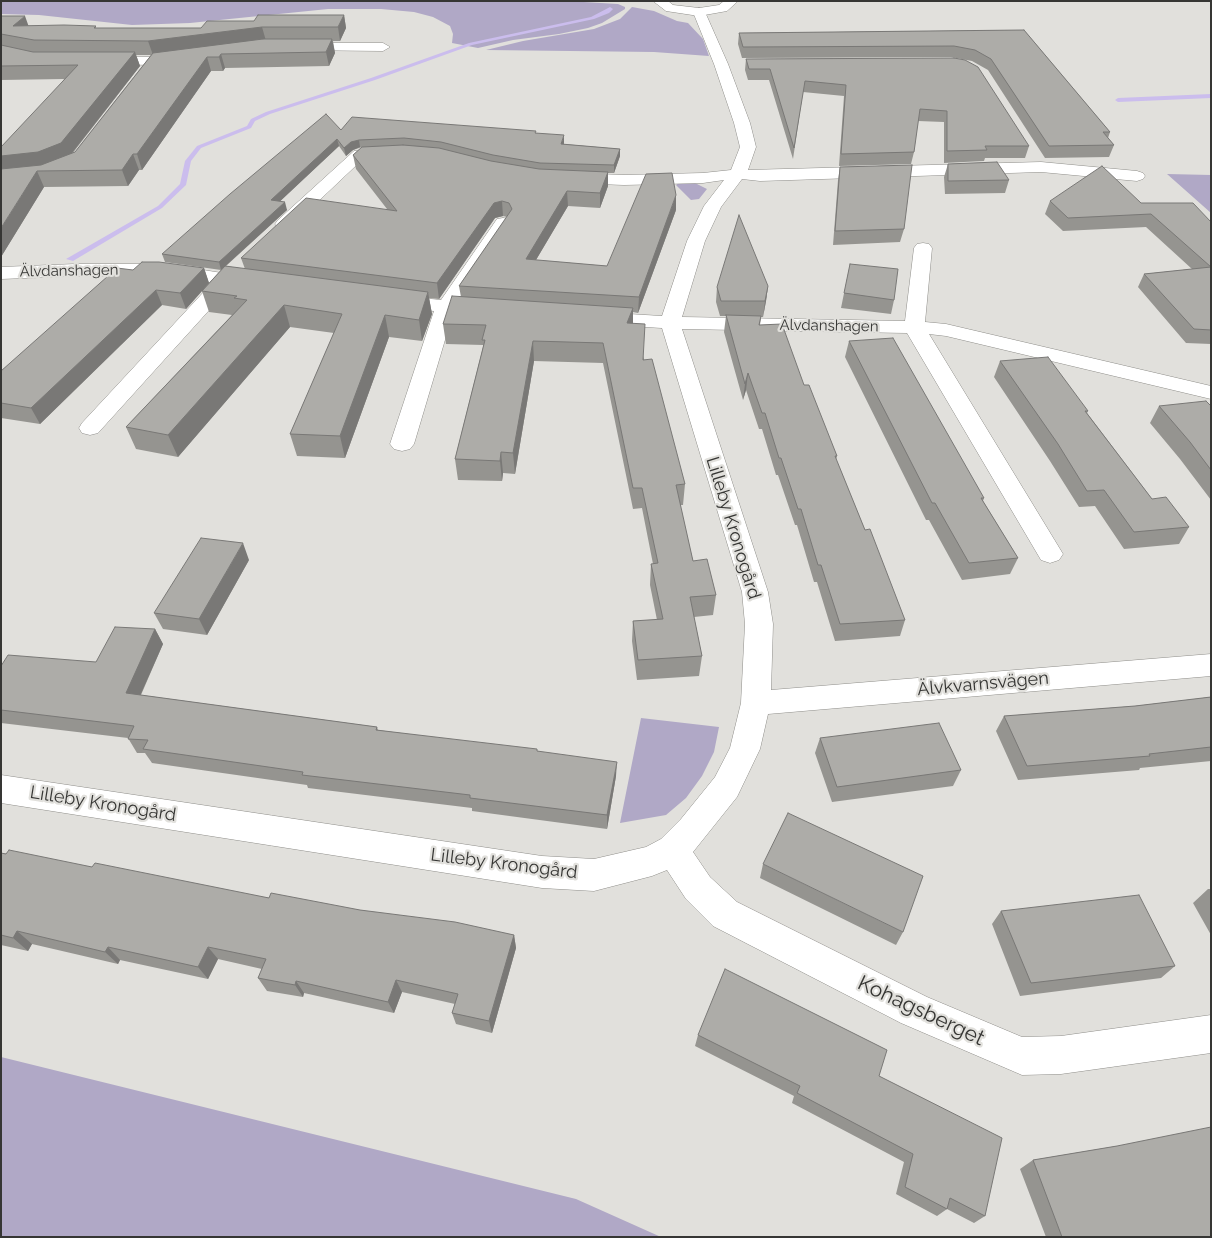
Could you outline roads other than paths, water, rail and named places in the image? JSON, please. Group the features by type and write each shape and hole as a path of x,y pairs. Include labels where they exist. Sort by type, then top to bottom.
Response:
{"street":[{"path":"658,1 670,8 699,12 723,8 732,1"},
{"path":"670,323 696,241 713,206 738,174 748,147 730,64 699,12"},
{"path":"285,47 383,46"},
{"path":"85,60 143,60 153,62 202,54"},
{"path":"142,77 153,62"},
{"path":"272,236 360,154 405,152"},
{"path":"553,177 624,180 703,178 738,174 760,176 1036,160 1137,176"},
{"path":"402,444 445,308 503,223"},
{"path":"923,248 914,327 1050,554"},
{"name":"Älvdanshagen","path":"1,273 76,270 165,270 233,273 273,286"},
{"path":"90,428 233,273"},
{"path":"378,299 445,308 504,312"},
{"name":"Älvdanshagen","path":"572,316 670,323 914,327 970,335 1211,393"},
{"name":"Lilleby Kronogård","path":"1,789 542,872 594,875 652,861 673,850 694,829 726,787 745,749 756,703 759,624 755,592 670,323"},
{"name":"Älvkvarnsvägen","path":"756,703 1211,665"},
{"name":"Kohagsberget","path":"673,850 698,888 725,914 914,1010 1022,1056 1061,1055 1211,1034"}],"waterway":[{"path":"70,259 160,207 183,185 188,161 199,147 249,127 253,120 268,113 373,79 471,44 592,18 610,9"},
{"path":"1118,100 1211,96"}]}
